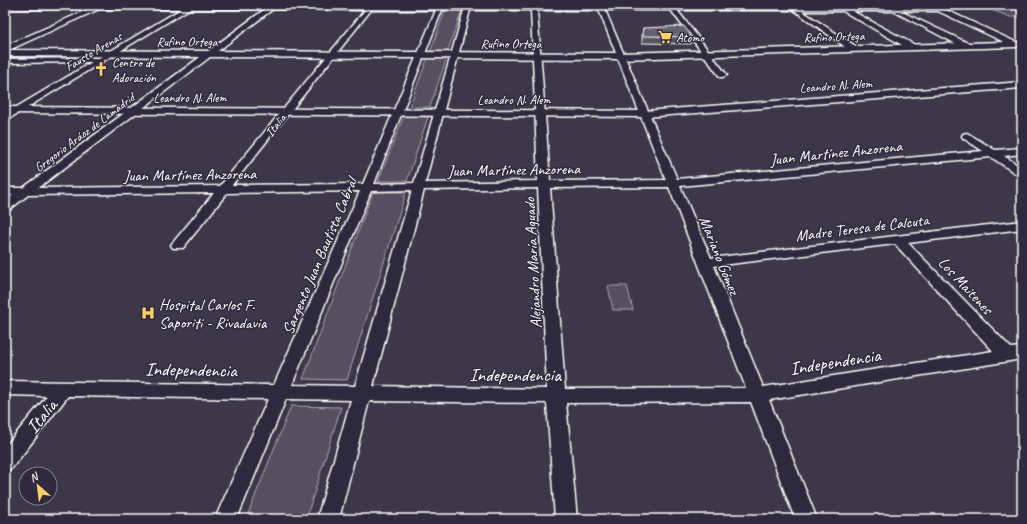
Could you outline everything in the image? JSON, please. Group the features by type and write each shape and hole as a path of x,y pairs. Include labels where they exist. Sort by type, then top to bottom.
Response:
{"street":[{"path":"791,5 854,49"},
{"path":"838,5 912,47"},
{"path":"884,5 965,45"},
{"path":"929,5 1019,45"},
{"path":"6,6 600,7 673,9 939,10"},
{"path":"5,49 101,6"},
{"name":"Fausto Arenas","path":"5,118 190,7"},
{"name":"Gregorio Aráoz de Lamadrid","path":"5,207 273,7"},
{"name":"Italia","path":"178,245 225,189 286,111 371,7"},
{"name":"Sargento Juan Bautista Cabral","path":"226,519 440,7"},
{"path":"328,519 418,186 440,112 467,7"},
{"name":"Alejandro María Aguado","path":"534,7 556,396 566,519"},
{"name":"Mariano Gómez","path":"600,7 706,263 806,519"},
{"path":"673,9 723,75"},
{"name":"Rufino Ortega","path":"5,53 620,56 965,45 1019,45"},
{"path":"5,61 102,60"},
{"name":"Leandro N. Alem","path":"5,110 644,114 1022,84"},
{"path":"972,135 997,152 1022,166"},
{"name":"Juan Martínez Anzorena","path":"5,192 673,183 997,152 1022,151"},
{"path":"997,152 1022,173"},
{"name":"Madre Teresa de Calcuta","path":"706,263 1022,225"},
{"name":"Los Maitenes","path":"898,240 1014,354"},
{"name":"Independencia","path":"5,388 556,396 757,395 1014,354"},
{"name":"Italia","path":"5,462 63,389"}],"shaded area":[{"path":"979,5 1022,5 1022,17 1010,17"},
{"path":"445,10 462,10 447,53 430,53"},
{"path":"5,54 104,54 98,58 5,58"},
{"path":"428,57 447,57 430,107 409,107"},
{"path":"404,116 428,117 407,181 378,181"},
{"path":"373,192 406,192 347,380 303,379"},
{"path":"608,286 627,286 633,310 613,310"},
{"path":"291,406 341,407 306,519 246,519"}],"building":[{"path":"684,26 692,37 643,36 643,28"}],"place":[{"name":"Atomo","path":"665,37"},
{"name":"Centro de Adoración","path":"101,69"},
{"name":"Hospital Carlos F. Saporiti - Rivadavia","path":"148,313"}]}
